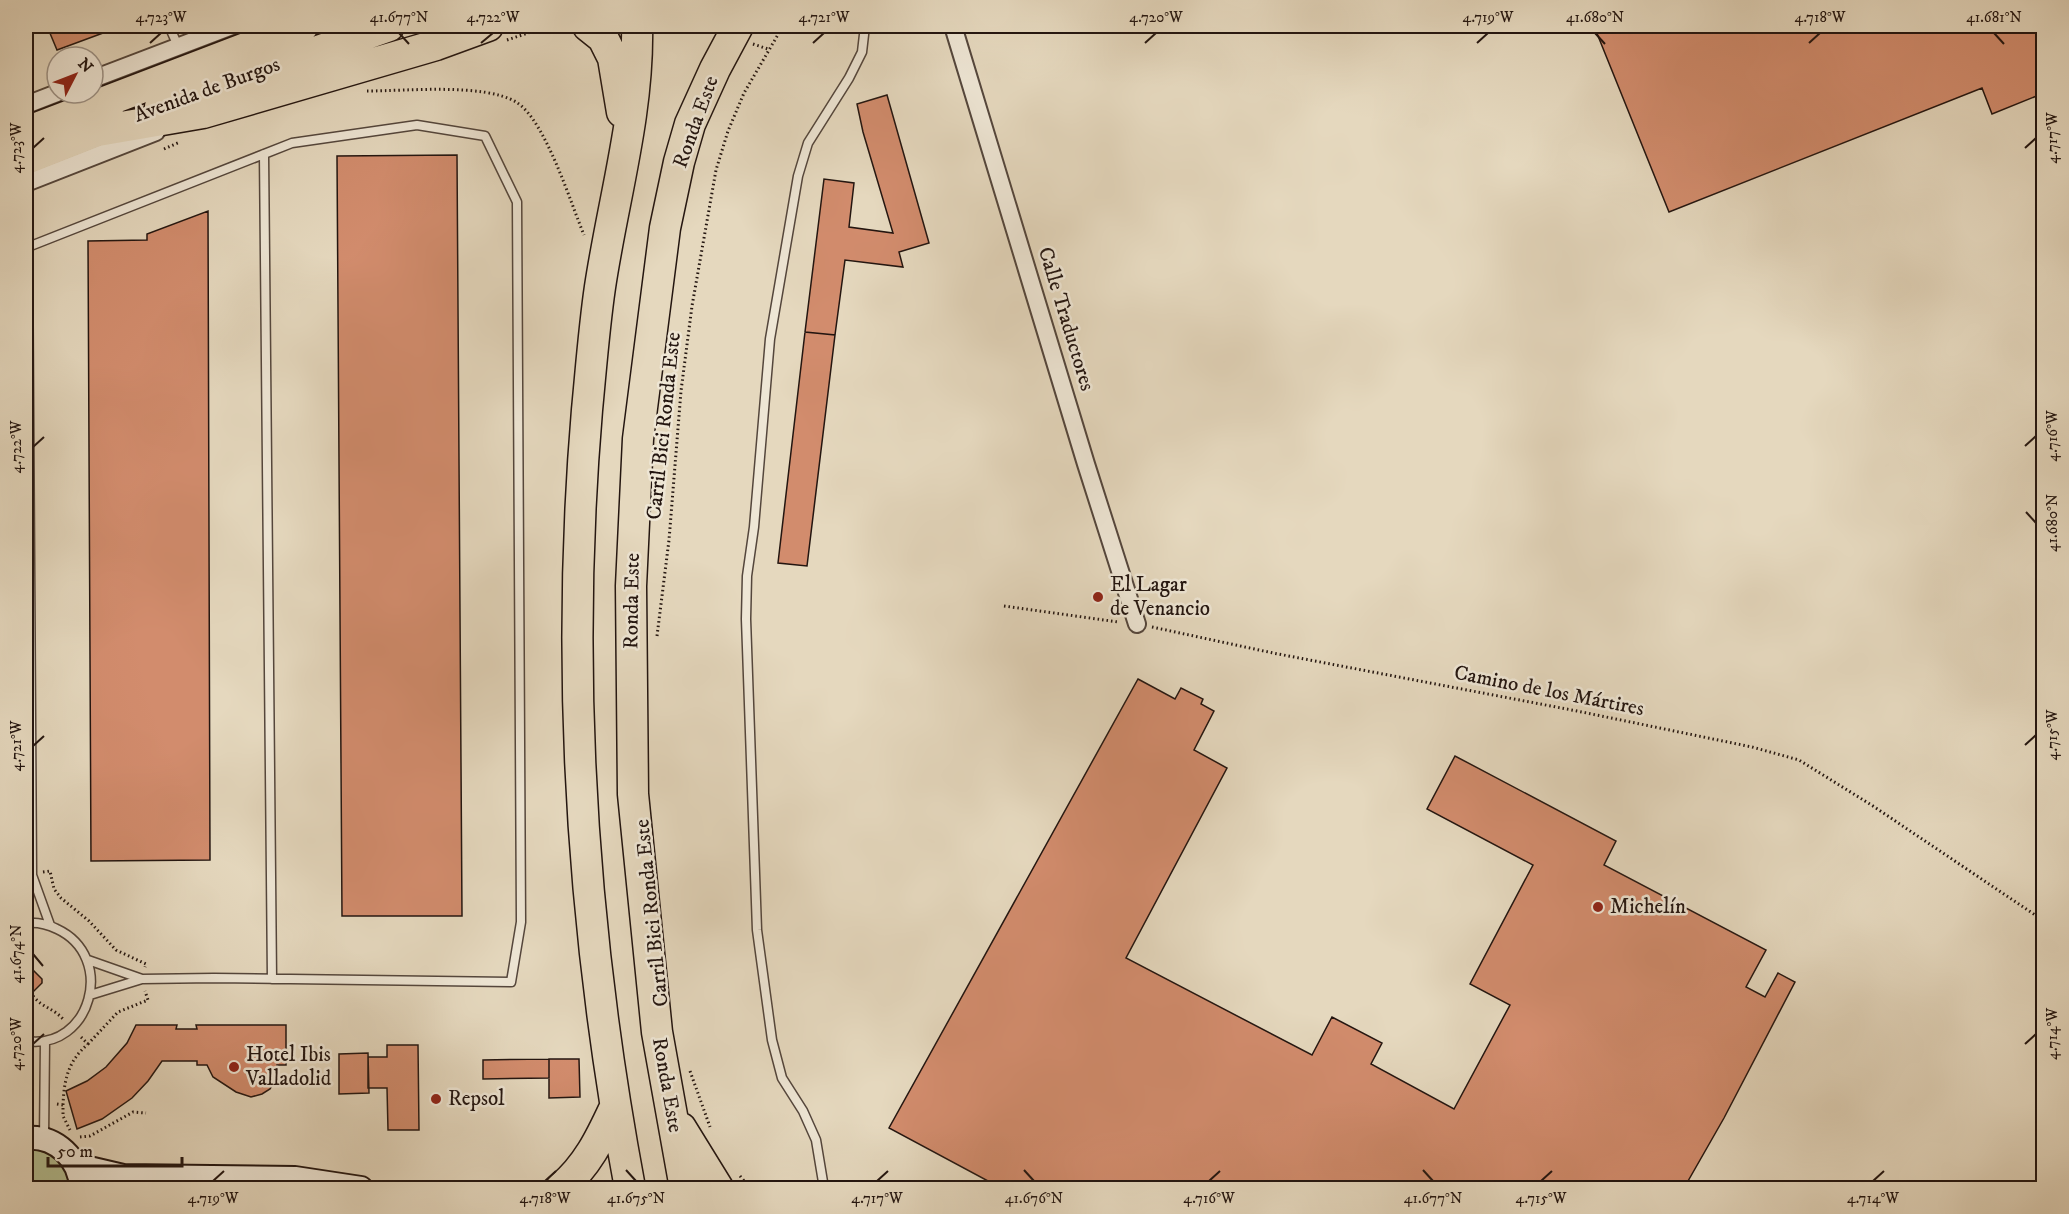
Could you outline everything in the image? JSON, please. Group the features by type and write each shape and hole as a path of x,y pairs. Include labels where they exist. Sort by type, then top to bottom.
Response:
{"highway":[{"path":"120,95 246,26"},
{"name":"Avenida de Burgos","path":"26,132 303,26"},
{"name":"Avenida de Burgos","path":"26,159 208,88 389,26"},
{"path":"98,131 203,113 436,45 488,26"},
{"path":"588,26 603,38 613,58 627,137"},
{"path":"630,1188 615,1109 589,898 580,776 577,651 582,466 589,387 600,287 638,62 637,26"},
{"name":"Ronda Este","path":"685,1188 657,1032 633,794 631,586 638,439 665,228 679,162 690,124 738,26"},
{"path":"561,1188 577,1175 597,1146 615,1109"},
{"path":"673,1115 726,1179"}],"street":[{"path":"105,74 232,26"},
{"name":"Calle Traductores","path":"953,26 1137,624"},
{"path":"26,105 45,98"},
{"name":"Avenida de Burgos","path":"26,183 203,113"},
{"path":"35,1139 63,1149 76,1165 81,1188"},
{"path":"76,1165 123,1176 294,1178 361,1188"}],"lane":[{"path":"169,26 178,46"},
{"path":"825,1188 816,1140 782,1078 772,1040 758,930 746,619 747,576 756,508 771,339 798,176 808,143 849,78 862,52 865,26"},
{"path":"50,925 32,875 28,247 292,143 417,126 485,136 517,202 521,922 511,982 142,979 90,995"},
{"path":"264,154 272,979"},
{"path":"26,892 32,875"},
{"path":"26,923 50,925 66,933 78,945 87,960 92,978 90,995 83,1013 71,1028 45,1041 26,1041"},
{"path":"87,960 142,979"},
{"path":"35,1139 45,1103 45,1041"}],"path":[{"name":"Carril Bici Ronda Este","path":"656,641 669,540 681,392 692,306 716,170 728,131 744,93 783,26"},
{"name":"Camino de los Mártires","path":"1004,606 1137,624 1273,653 1577,711 1752,747 1799,760 1873,806 2043,921"},
{"path":"687,1063 713,1135"},
{"path":"45,1103 63,1105 63,1116 70,1130 80,1137 90,1136 133,1112 146,1113"},
{"path":"726,1179 750,1188"}],"green space":[{"path":"35,1150 51,1155 60,1162 71,1188 26,1188 26,1151"}],"building":[{"path":"47,26 122,26 71,45 55,45"},
{"path":"1594,26 2044,26 2044,93 1992,114 1982,88 1669,212"},
{"path":"887,95 929,243 899,252 903,267 845,260 835,335 805,332 824,179 854,183 849,227 893,233 857,104"},
{"path":"457,155 462,916 342,916 337,156"},
{"path":"208,211 210,860 91,861 88,241 147,240 147,234"},
{"path":"805,332 835,335 807,566 778,563"},
{"name":"Michelín","path":"1138,679 1175,699 1181,688 1203,699 1201,704 1214,711 1194,750 1227,768 1126,958 1312,1055 1332,1017 1382,1043 1371,1064 1454,1109 1510,1005 1470,984 1533,865 1427,809 1455,756 1616,841 1604,865 1766,950 1746,987 1765,997 1778,973 1795,982 1724,1118 1684,1188 1001,1188 889,1128"},
{"path":"27,969 32,969 42,979 42,983 32,993 26,991"},
{"path":"136,1025 177,1025 176,1029 197,1029 196,1025 286,1025 286,1065 277,1065 276,1079 270,1089 251,1097 236,1092 213,1077 207,1065 197,1065 197,1061 162,1061 132,1098 102,1119 77,1129 66,1091 87,1081 106,1067 127,1043"},
{"path":"387,1045 418,1045 419,1130 388,1130 387,1088 368,1088 368,1057 387,1057"},
{"path":"368,1053 369,1093 339,1094 339,1054"},
{"path":"549,1059 579,1059 580,1097 549,1098"},
{"path":"549,1059 549,1078 483,1079 483,1060"}],"place":[{"name":"El Lagar de Venancio","path":"1098,597"},
{"name":"Michelín","path":"1598,907"},
{"name":"Hotel Ibis Valladolid","path":"234,1067"},
{"name":"Repsol","path":"436,1099"}]}
